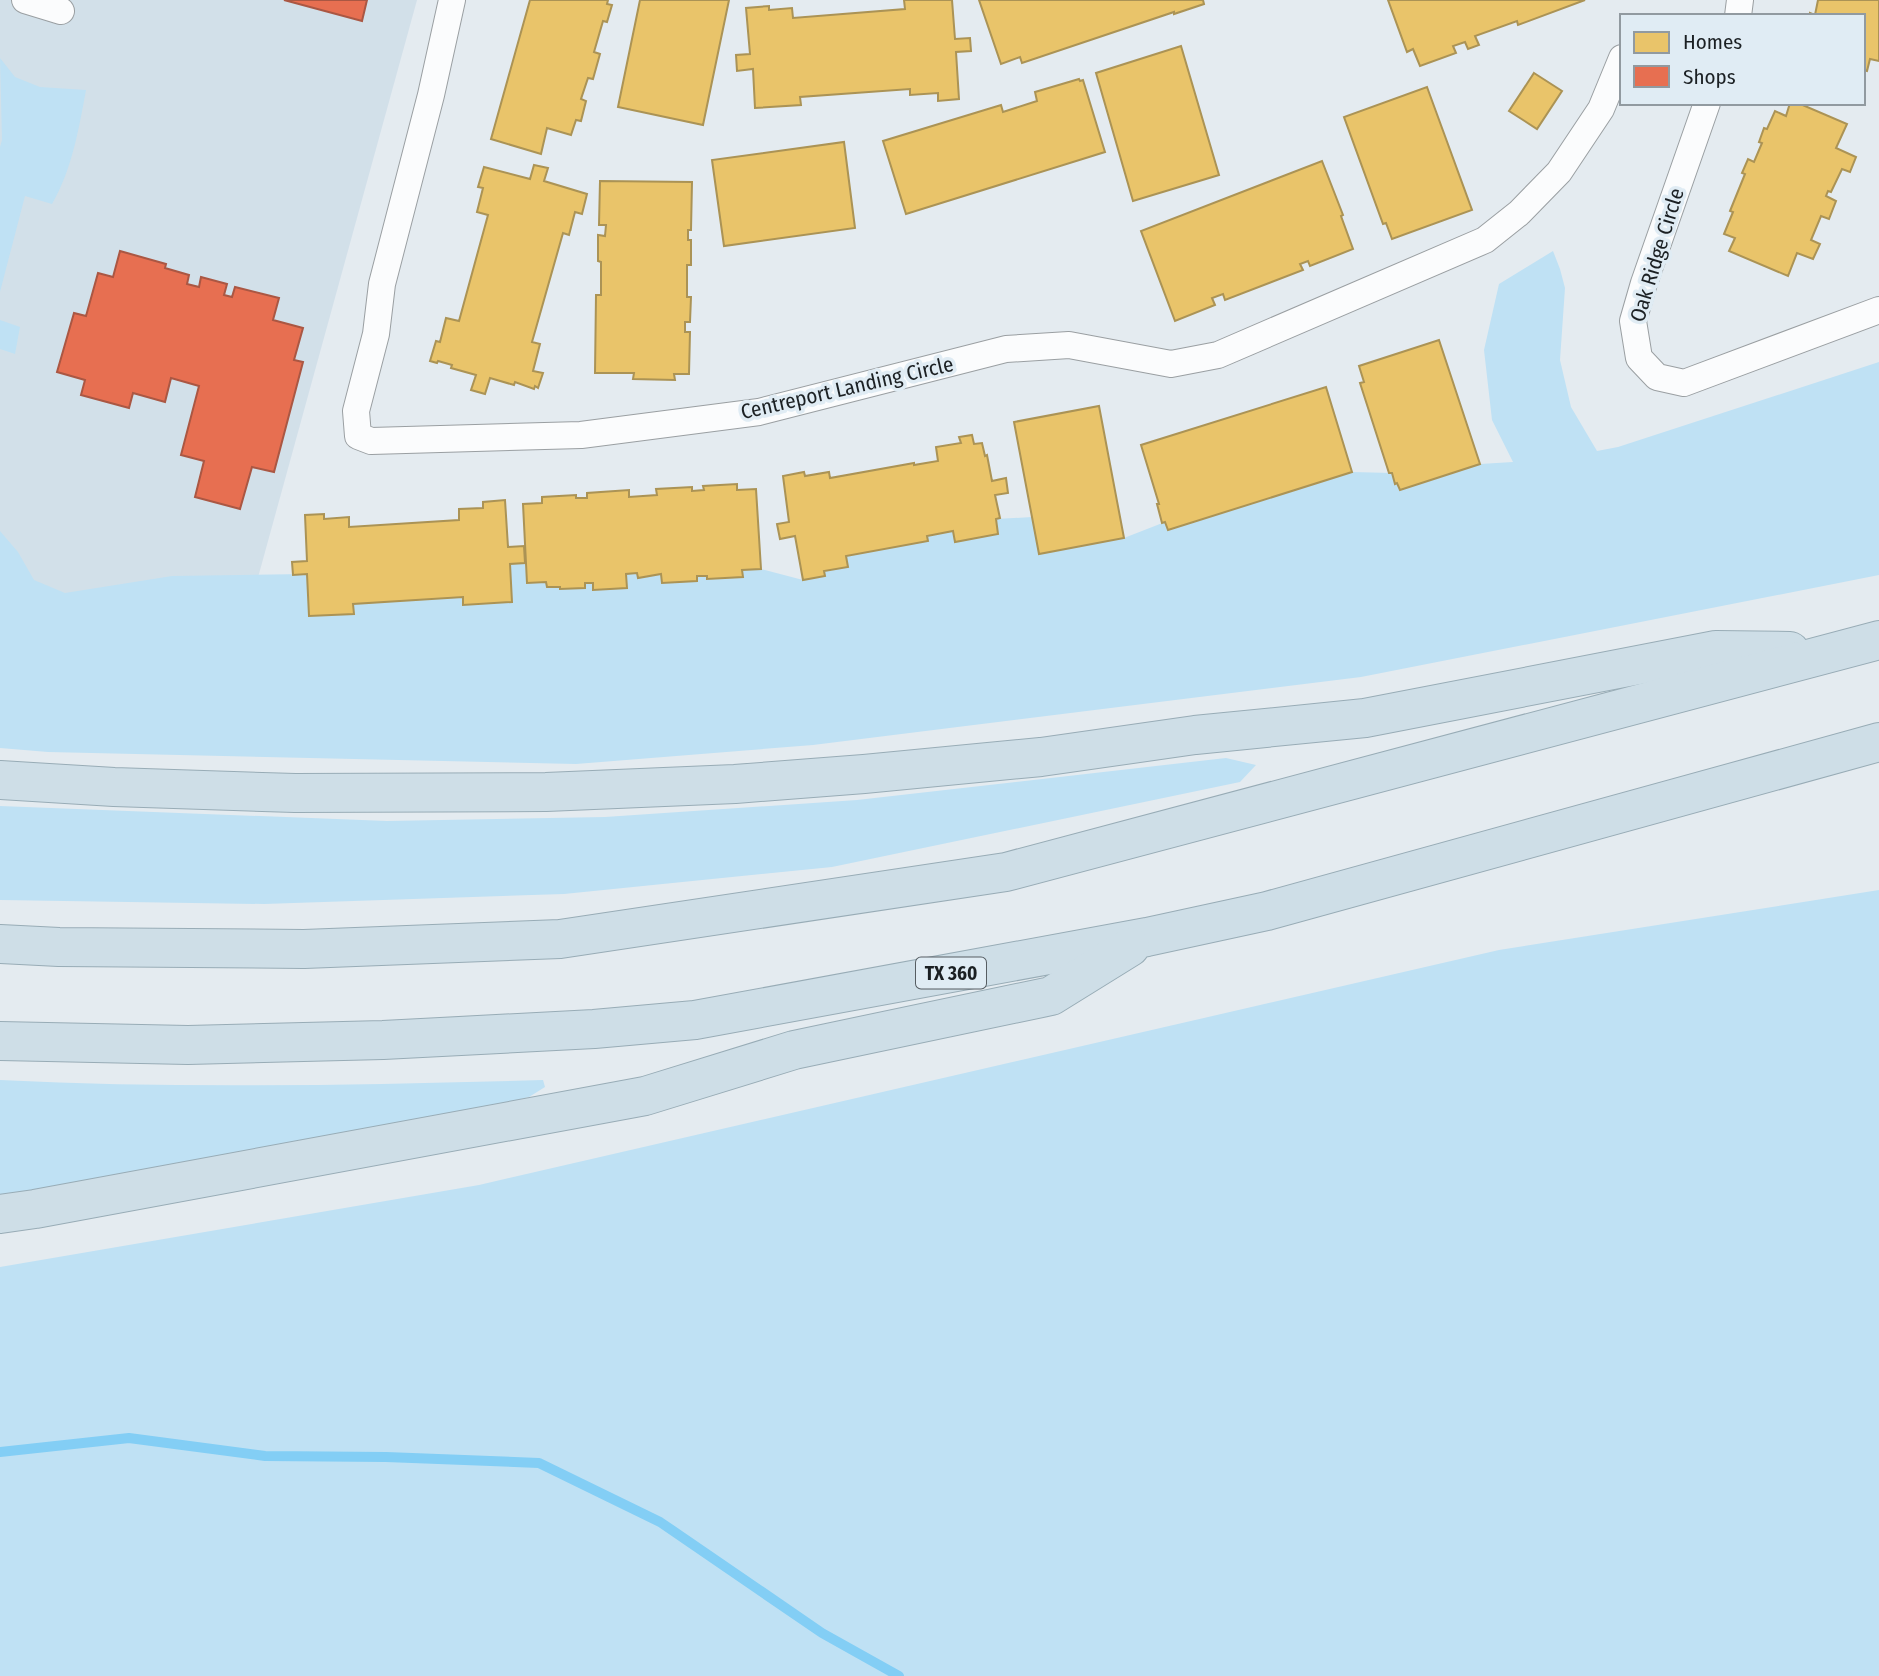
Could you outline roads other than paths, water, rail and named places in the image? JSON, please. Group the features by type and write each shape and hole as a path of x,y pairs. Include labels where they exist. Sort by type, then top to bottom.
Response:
{"highway":[{"path":"0,944 304,949 559,939 1006,872 1879,640"},
{"path":"0,780 295,793 546,792 748,783 1041,757 1195,735 1365,718 1716,650 1838,651"},
{"name":"TX 360","path":"0,1041 188,1045 369,1041 594,1029 695,1020 1147,937 1267,911 1879,742"},
{"path":"0,1214 645,1096 794,1051 1051,996 1147,937"}],"street":[{"path":"24,0 61,11"},
{"name":"Centreport Landing Circle","path":"452,0 431,95 382,284 376,334 356,411 358,436 371,441 581,435 759,412 1006,349 1069,345 1171,364 1218,355 1485,240 1519,213 1559,172 1601,109 1620,63"},
{"name":"Oak Ridge Circle","path":"1706,105 1648,270 1633,321 1639,358 1657,377 1684,383 1879,310"}],"waterway":[{"path":"0,1452 129,1438 265,1456 539,1463 660,1522 822,1633 899,1676"}]}
